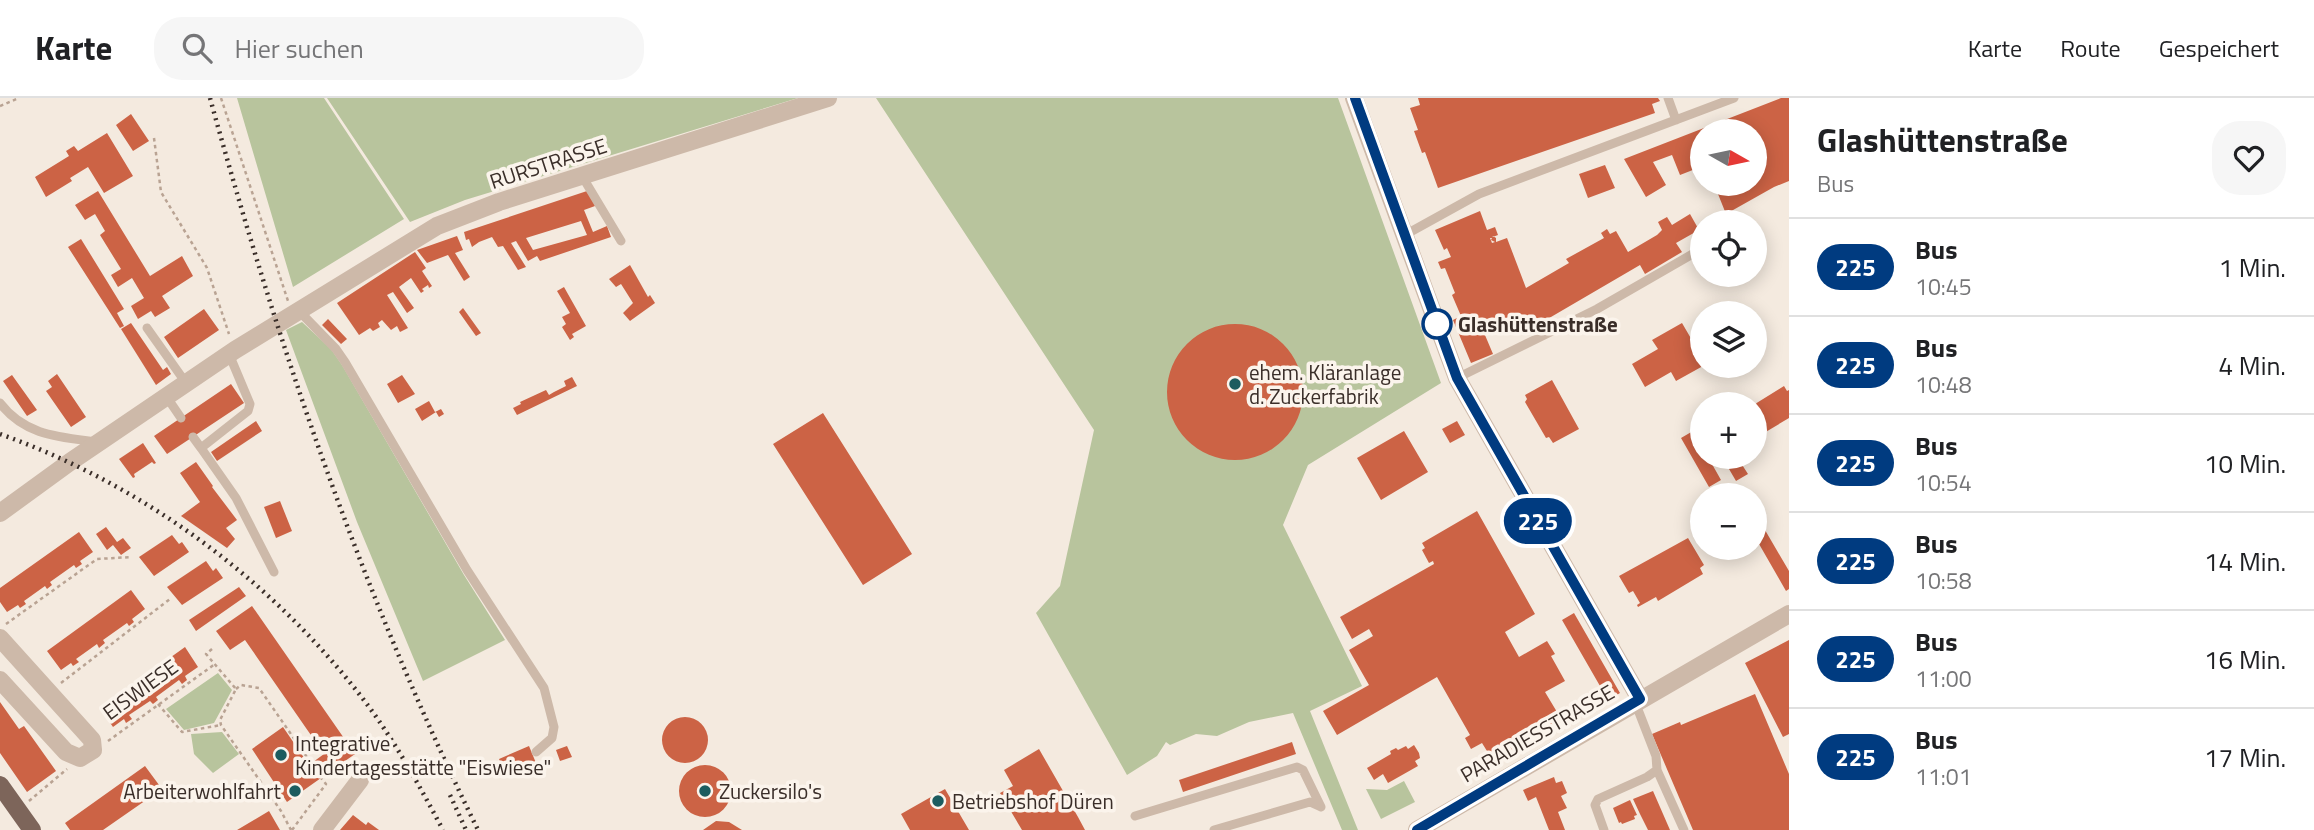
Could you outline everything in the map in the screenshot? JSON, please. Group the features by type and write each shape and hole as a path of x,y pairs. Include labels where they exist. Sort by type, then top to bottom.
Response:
{"main road":[{"path":"0,785 32,830"}],"street":[{"name":"RURSTRASSE","path":"0,513 232,352 437,226 499,202 828,98"},
{"path":"1354,98 1457,378 1637,701"},
{"name":"PARADIESSTRASSE","path":"1418,830 1789,614"},
{"name":"EISWIESE","path":"0,638 92,740 87,754"},
{"path":"0,680 66,752 87,754"},
{"path":"322,830 360,780"}],"lane":[{"path":"1668,98 1676,120"},
{"path":"1406,237 1412,230 1479,194 1734,98"},
{"path":"582,176 621,241"},
{"path":"1457,378 1597,309 1690,255"},
{"path":"295,313 336,349 345,362 467,570 544,688 554,727 552,738 537,752"},
{"path":"147,328 186,383"},
{"path":"201,448 247,411 250,404 232,352"},
{"path":"166,396 181,418"},
{"path":"0,403 11,418 34,430 62,438 99,442"},
{"path":"193,437 236,498 274,572"},
{"path":"1637,701 1656,756 1657,770 1684,830"},
{"path":"1136,816 1297,767 1303,770 1321,807 1310,802 1214,830"},
{"path":"1604,830 1595,805 1598,799 1657,770"}],"path":[{"path":"0,106 19,98"},
{"path":"221,98 295,313"},
{"path":"154,138 161,192 206,268 232,352"},
{"path":"0,628 97,559 132,557"},
{"path":"50,692 170,599"},
{"path":"212,649 206,654 236,689"},
{"name":"EISWIESE","path":"18,810 87,754 215,664"},
{"path":"311,763 259,688 241,685 236,689 220,720 221,725 292,830 326,784 321,778"},
{"path":"158,704 183,732 221,725"}],"green space":[{"path":"237,98 324,98 404,219 293,287"},
{"path":"327,98 798,98 465,200 410,222"},
{"path":"876,98 1338,98 1441,383 1308,465 1283,525 1362,686 1310,711 1358,830 1342,830 1293,713 1249,722 1217,736 1196,734 1170,745 1166,742 1157,756 1127,775 1036,613 1060,586 1094,430"},
{"path":"302,322 331,349 342,365 464,575 505,640 423,681 357,522 286,330"},
{"path":"218,673 232,690 214,723 184,730 166,709"},
{"path":"222,732 239,754 213,773 194,754 191,734"},
{"path":"1404,781 1415,802 1381,819 1366,789 1387,790"}],"building":[{"path":"1418,98 1658,98 1660,101 1652,104 1655,113 1438,188 1414,131 1418,130 1410,108 1420,105"},
{"path":"1781,98 1789,98 1789,181 1768,190 1768,119 1727,119"},
{"path":"131,114 149,141 133,151 116,125"},
{"path":"107,133 133,176 104,193 88,167 46,197 35,177 69,156 66,151 74,146 78,151"},
{"path":"1690,133 1690,171 1680,175 1672,155 1653,162 1666,185 1646,197 1624,159"},
{"path":"1605,165 1615,188 1588,198 1579,174"},
{"path":"98,191 150,276 182,256 193,276 162,296 170,308 155,317 151,311 138,319 131,306 144,298 132,278 118,287 111,275 121,269 100,235 105,231 95,214 85,220 75,205"},
{"path":"587,191 595,206 584,210 593,232 607,226 611,237 540,261 537,256 528,261 516,241 511,243 526,267 518,270 503,246 498,247 492,237 472,247 464,232","holes":["581,221 587,235 533,250 526,238"]},
{"path":"1719,196 1758,196 1733,210 1724,210"},
{"path":"1480,211 1487,230 1495,227 1498,235 1494,237 1496,242 1507,238 1526,288 1569,263 1566,259 1604,238 1601,233 1607,229 1610,234 1616,231 1628,252 1662,230 1658,222 1667,217 1672,225 1690,214 1690,235 1676,243 1682,252 1645,274 1640,265 1527,331 1518,313 1482,328 1493,354 1471,363 1453,320 1461,316 1452,295 1455,293 1445,268 1441,269 1438,262 1451,257 1447,248 1444,250 1435,230"},
{"path":"457,236 463,250 455,253 470,277 464,281 448,255 427,263 417,250"},
{"path":"81,239 124,309 117,313 124,326 120,328 68,247"},
{"path":"415,252 426,268 422,271 432,286 429,288 428,285 421,293 411,278 399,287 414,308 407,313 393,292 387,295 408,328 400,332 397,326 391,330 382,320 378,323 380,327 373,331 370,328 359,335 337,303"},
{"path":"630,265 648,297 650,295 655,303 630,321 623,313 633,303 621,284 616,287 609,279"},
{"path":"564,287 586,326 572,334 574,337 570,340 562,327 566,324 562,317 570,313 557,291"},
{"path":"463,308 481,333 476,336 459,312"},
{"path":"204,309 219,330 178,358 164,337"},
{"path":"328,319 347,339 341,344 322,325"},
{"path":"131,323 163,370 167,367 171,374 156,385 121,329"},
{"path":"1682,323 1690,337 1690,373 1676,381 1671,372 1645,387 1632,364 1658,349 1652,340"},
{"name":"ehem. Kläranlage d. Zuckerfabrik","path":"1235,324 1261,329 1283,344 1298,366 1303,392 1298,418 1283,440 1261,455 1235,460 1209,455 1187,440 1172,418 1167,392 1172,366 1187,344 1209,329"},
{"path":"57,374 86,417 71,427 46,391 52,387 48,381"},
{"path":"12,375 37,410 27,416 3,381"},
{"path":"402,375 415,394 398,403 387,384"},
{"path":"572,377 577,386 517,415 513,408 521,404 520,402 546,390 549,395 566,386 564,381"},
{"path":"1552,380 1579,429 1553,443 1549,437 1546,438 1525,402 1525,395"},
{"path":"231,384 244,403 167,454 154,436"},
{"path":"1784,386 1789,390 1789,418 1767,431 1767,397"},
{"path":"429,401 435,412 441,409 444,414 439,417 436,412 422,421 415,409"},
{"path":"823,413 912,554 863,585 773,444"},
{"path":"256,421 262,431 217,461 211,452"},
{"path":"1457,421 1465,435 1450,443 1442,429"},
{"path":"1404,431 1428,472 1381,500 1357,458"},
{"path":"1690,433 1690,454 1681,438"},
{"path":"143,443 156,463 152,462 134,474 133,478 119,459"},
{"path":"196,462 237,520 226,528 235,539 227,548 181,516 200,502 180,473"},
{"path":"1699,469 1715,469 1721,480 1707,483"},
{"path":"1729,469 1745,469 1748,474 1736,481"},
{"path":"280,501 292,531 276,538 264,507"},
{"path":"1477,511 1535,614 1505,632 1519,657 1547,641 1555,654 1551,656 1565,681 1545,692 1557,712 1566,706 1574,719 1495,764 1482,743 1471,749 1465,738 1470,735 1437,677 1337,735 1323,711 1369,685 1349,650 1373,636 1369,629 1352,639 1340,617 1434,564 1433,561 1429,563 1422,550 1425,548 1422,543"},
{"path":"106,527 117,542 123,538 131,548 121,555 113,545 107,550 96,534"},
{"path":"79,532 93,552 80,561 82,564 76,568 74,565 50,582 52,585 47,589 45,586 24,601 26,604 20,608 18,605 7,612 0,602 0,588"},
{"path":"1767,533 1789,571 1789,589 1786,591 1767,558"},
{"path":"172,535 179,544 182,542 189,552 154,576 139,557"},
{"path":"1688,538 1690,560 1701,560 1704,565 1700,568 1703,574 1658,601 1656,597 1638,607 1640,603 1633,591 1629,593 1619,576"},
{"path":"206,561 213,571 216,568 223,578 182,605 167,587"},
{"path":"239,587 246,596 196,631 189,620"},
{"path":"131,590 145,609 132,619 134,622 129,626 127,623 103,640 105,643 99,648 97,644 76,659 79,662 73,666 71,663 61,670 47,651"},
{"path":"252,606 355,754 287,802 252,749 283,727 309,765 324,754 245,640 230,650 216,631"},
{"path":"1574,613 1620,693 1593,709 1585,695 1600,686 1562,620"},
{"path":"1789,640 1789,734 1783,737 1745,663"},
{"path":"185,647 198,667 185,676 187,680 182,684 179,680 156,697 158,700 153,704 150,701 129,715 132,719 126,723 124,719 113,727 100,708"},
{"path":"1755,694 1789,774 1789,830 1693,830 1652,734 1680,722 1681,725"},
{"path":"0,702 19,729 24,726 56,771 27,792 0,753"},
{"path":"685,717 701,724 708,740 701,756 685,763 669,756 662,740 669,724"},
{"path":"1292,742 1296,754 1183,792 1179,780"},
{"path":"1414,745 1420,758 1415,761 1418,766 1388,783 1383,774 1374,780 1367,768 1391,754 1390,751 1396,748 1398,750 1406,746 1408,749"},
{"path":"529,746 536,763 506,776 499,759"},
{"path":"567,746 572,757 560,761 556,750"},
{"path":"1039,749 1085,830 1022,830 1000,793 1013,786 1004,770"},
{"name":"Zuckersilo's","path":"705,765 715,767 723,773 729,781 729,801 723,809 715,815 705,817 695,815 687,809 681,801 679,791 681,781 687,773 695,767"},
{"path":"145,766 162,789 103,830 70,830 65,823"},
{"path":"1554,777 1556,783 1562,781 1567,793 1561,796 1567,808 1558,812 1565,830 1549,830 1536,797 1528,801 1523,790"},
{"name":"Betriebshof Düren","path":"945,789 969,830 910,830 901,814"},
{"path":"1653,791 1670,830 1648,830 1633,799"},
{"path":"1630,800 1637,815 1634,816 1635,819 1619,823 1613,808"},
{"path":"269,811 280,830 237,830"},
{"path":"353,815 366,825 368,822 379,830 340,830"},
{"path":"716,821 729,822 742,830 703,830"}],"railway":[{"path":"210,98 265,285 327,470 397,652 478,830"},
{"path":"0,434 103,479 152,507 243,574 285,611 324,652 372,711 394,743 443,830"},
{"path":"450,795 466,830"}],"bus line":[{"name":"225","path":"1355,98 1457,378 1640,699 1417,830"}],"place":[{"name":"Glashüttenstraße","path":"1437,324"},
{"name":"ehem. Kläranlage d. Zuckerfabrik","path":"1235,384"},
{"name":"Integrative Kindertagesstätte \"Eiswiese\"","path":"281,755"},
{"name":"Arbeiterwohlfahrt","path":"295,791"},
{"name":"Zuckersilo's","path":"705,791"},
{"name":"Betriebshof Düren","path":"938,801"}]}
